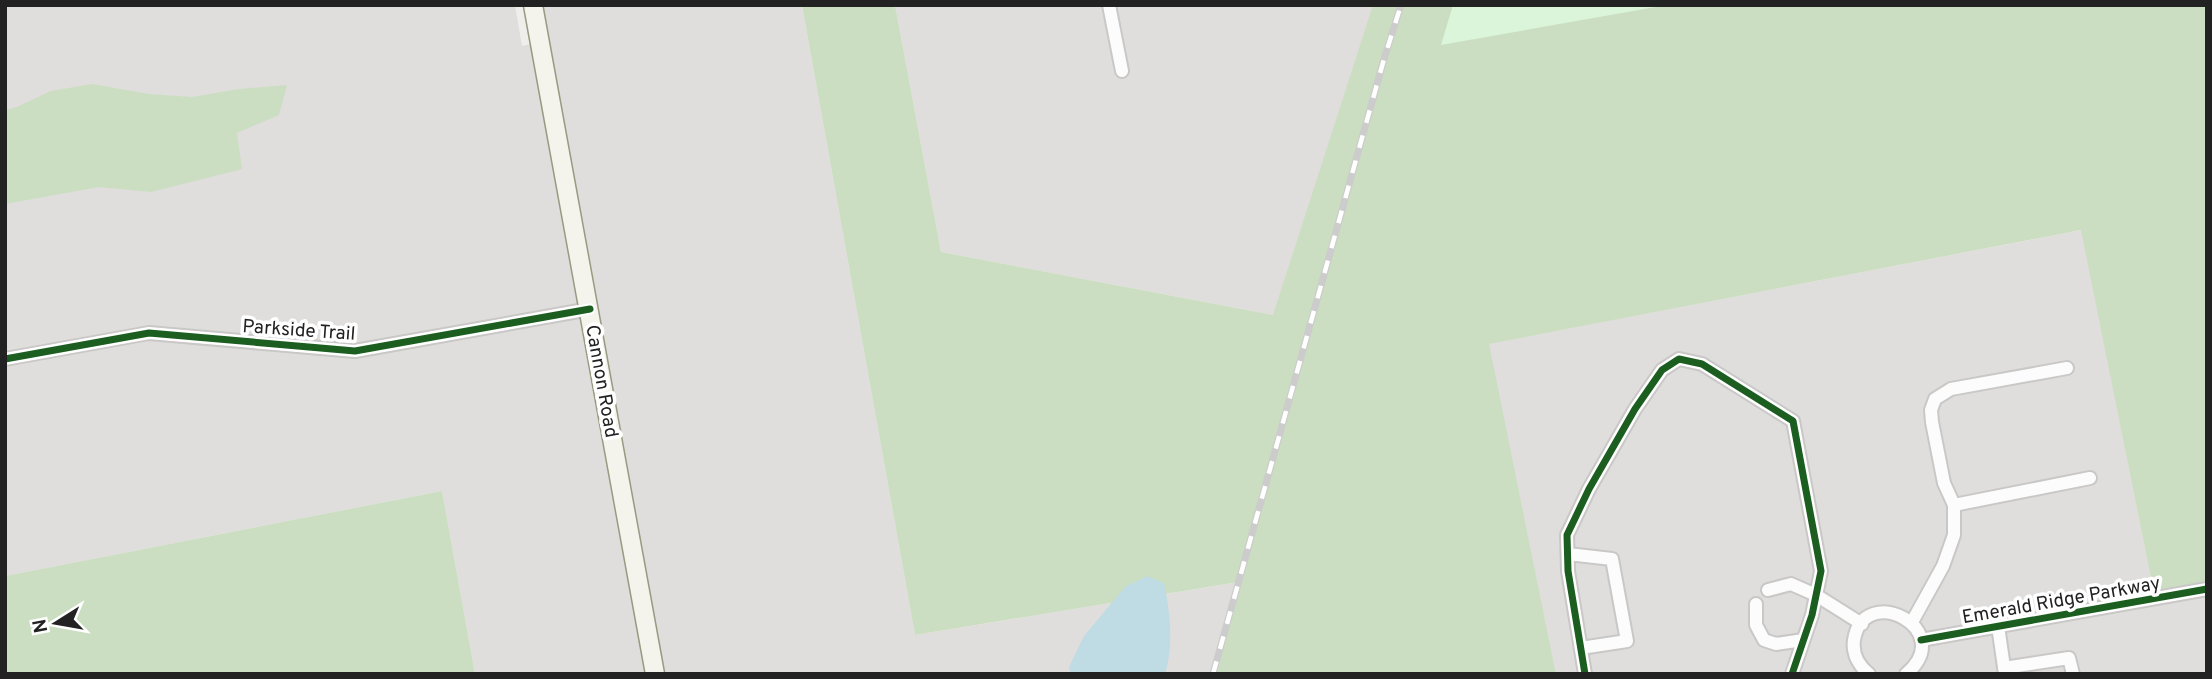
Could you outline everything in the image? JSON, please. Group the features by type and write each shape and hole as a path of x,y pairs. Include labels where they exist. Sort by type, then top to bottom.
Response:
{"main road":[{"name":"Cannon Road","path":"533,5 655,674"}],"street":[{"path":"1109,5 1122,71"},
{"name":"Parkside Trail","path":"5,359 149,333 355,351 590,309"},
{"path":"1585,674 1568,571 1567,535 1589,489 1635,409 1662,370 1679,359 1702,364 1793,421 1821,571 1812,615 1792,674"},
{"path":"1912,622 1950,549 1954,535 1954,505 1944,483 1932,422 1931,410 1936,399 1951,389 2067,368"},
{"path":"1954,505 2090,478"},
{"path":"1567,554 1612,559 1627,641 1581,648"},
{"path":"1768,590 1791,584 1816,595 1862,624"},
{"name":"Emerald Ridge Parkway","path":"1921,640 2207,589"},
{"path":"1756,604 1756,625 1764,640 1776,643 1803,640"},
{"path":"1869,674 1858,661 1854,642 1862,624 1869,618 1886,612 1905,617 1912,622 1921,640 1918,660 1906,674"},
{"name":"Emerald Ridge Parkway","path":"1998,626 2005,671"},
{"path":"2005,671 2069,658 2073,674"}],"shaded area":[{"path":"5,5 515,5 522,46 540,42 533,5 802,5 915,635 1239,582 1213,674 475,674 442,491 5,576"},
{"path":"895,5 1376,5 1279,316 941,252"},
{"path":"2082,230 2155,598 2207,589 2207,674 1556,674 1488,344"}],"green space":[{"path":"802,5 895,5 941,252 1273,315 1373,5 2207,5 2207,589 2155,598 2081,230 1489,344 1556,674 1213,674 1238,582 915,635"},
{"path":"1453,5 1667,5 1441,45"},
{"path":"92,84 149,94 192,97 287,85 279,115 237,133 242,169 151,192 99,187 5,204 5,110 51,91"},
{"path":"442,491 475,674 5,674 5,576"}],"water":[{"path":"1147,576 1164,583 1170,639 1165,674 1071,674 1069,667 1084,636 1125,587"}],"railway":[{"path":"1213,674 1401,5"}],"cycle path":[{"path":"5,359 149,333 355,351 590,309"},
{"path":"1585,674 1568,571 1567,535 1589,489 1635,409 1662,370 1679,359 1702,364 1793,421 1821,571 1812,615 1792,674"},
{"path":"1921,640 2207,589"}]}
